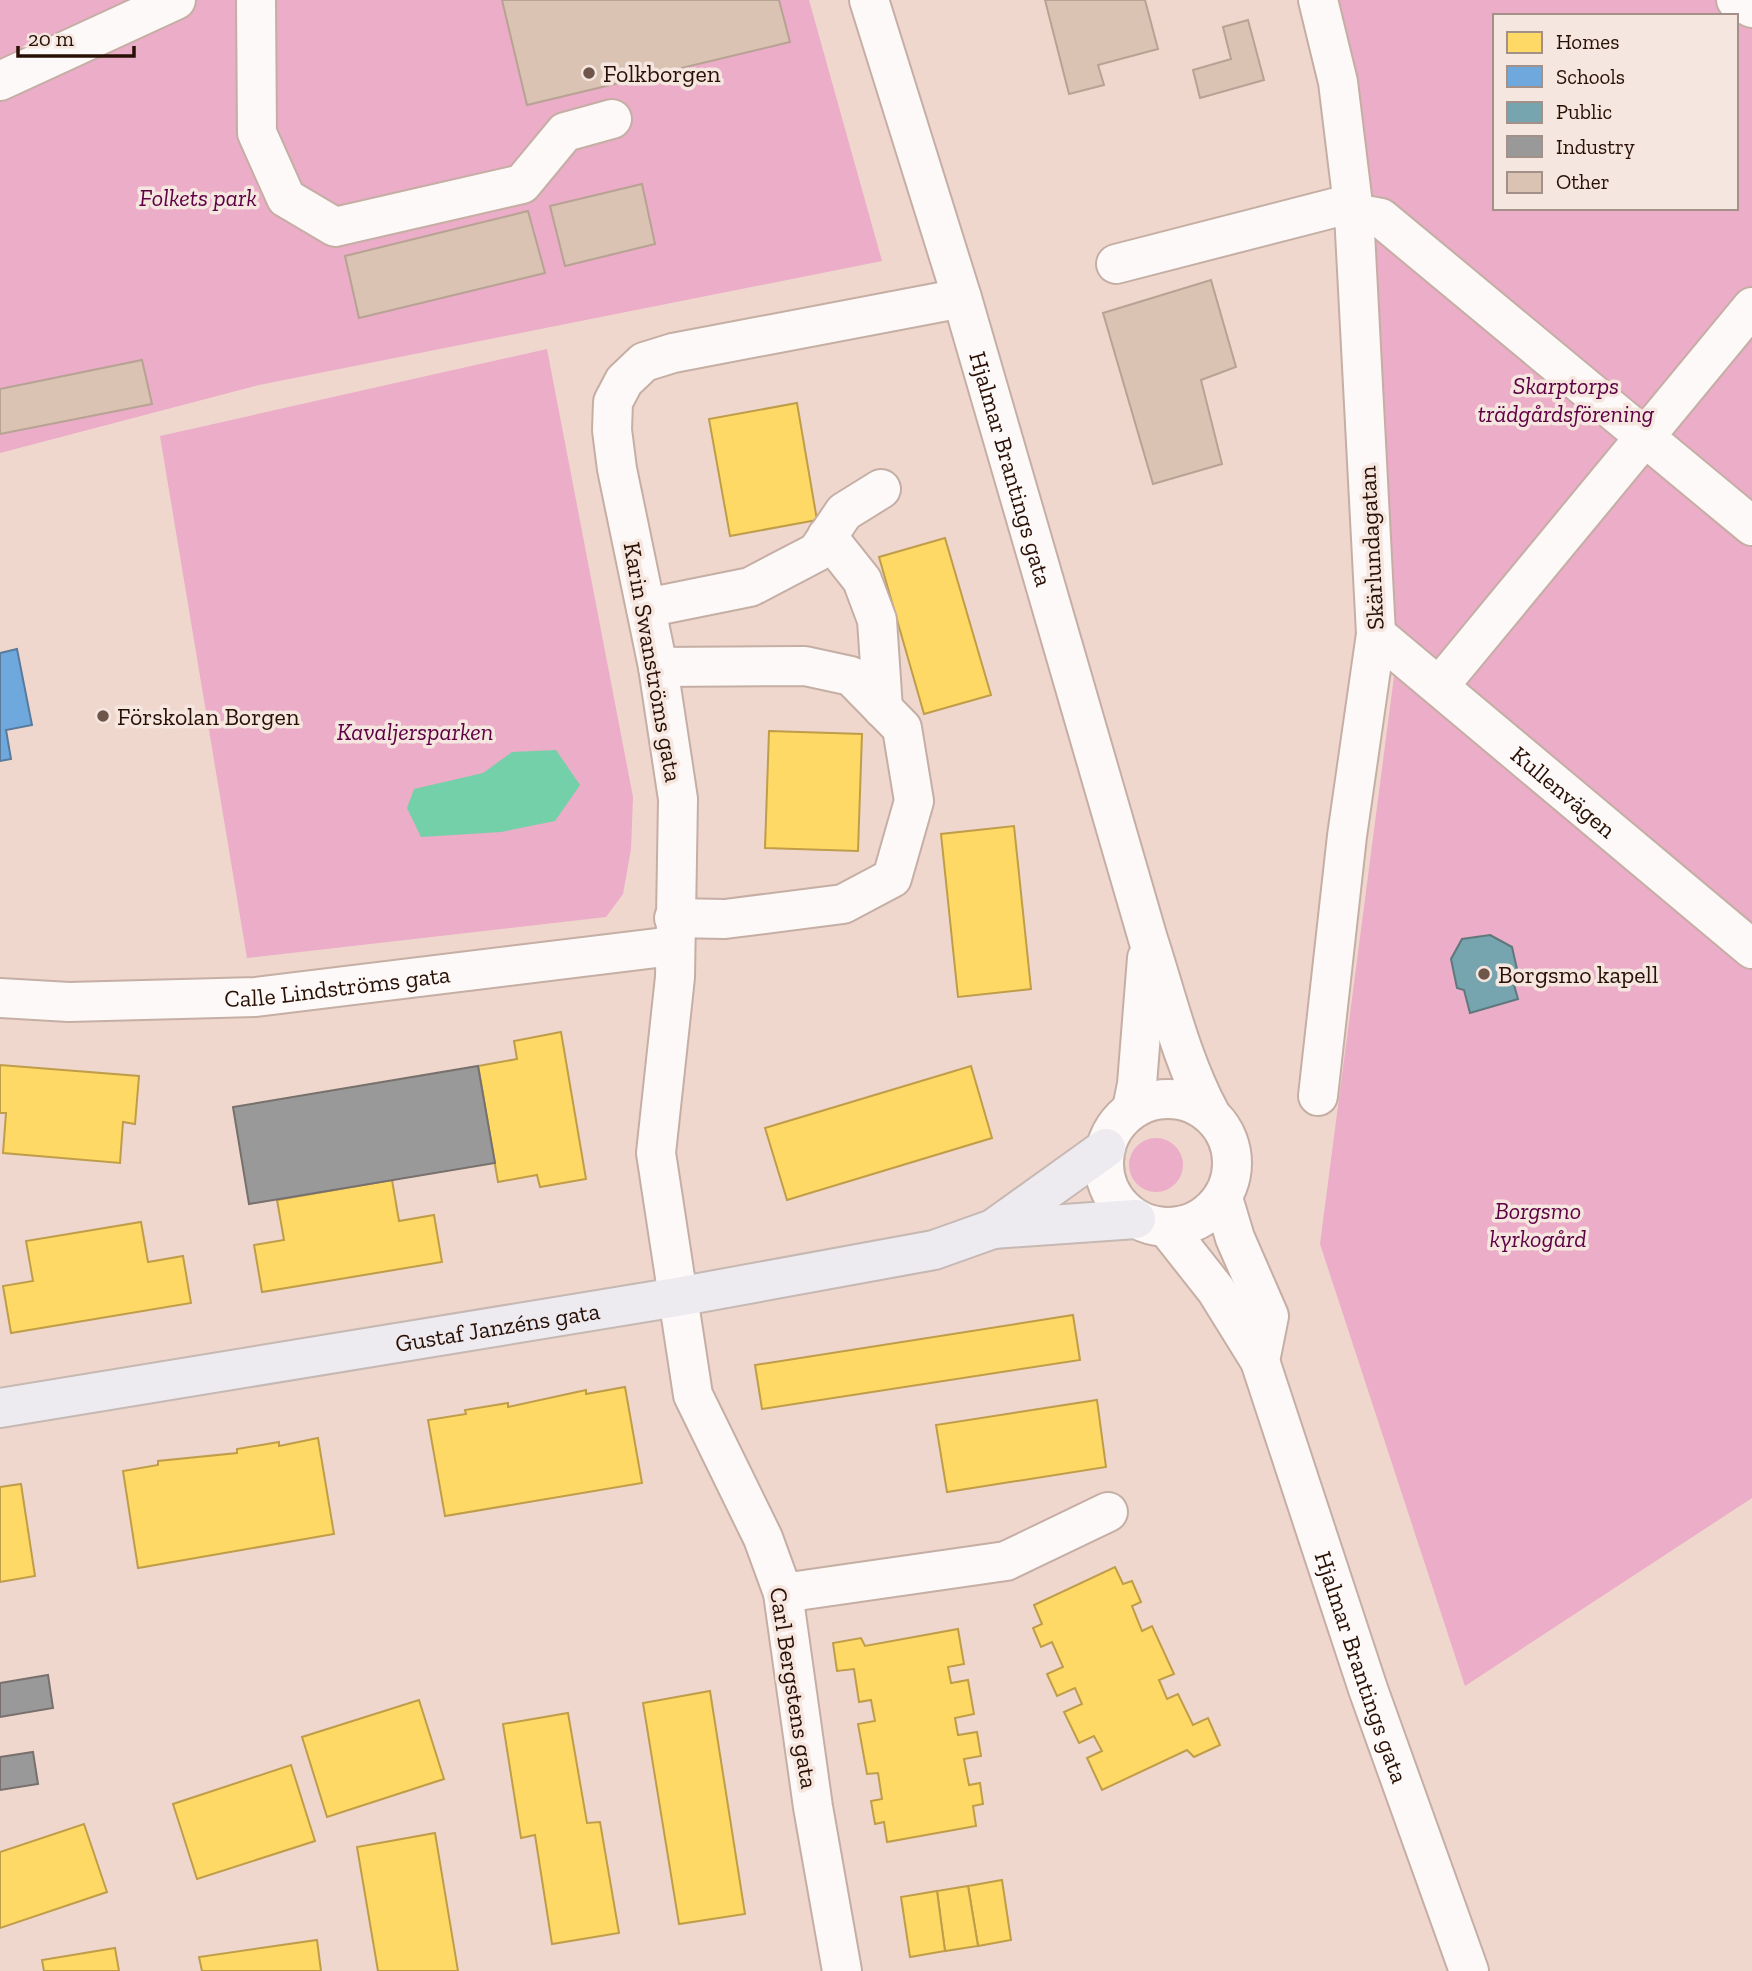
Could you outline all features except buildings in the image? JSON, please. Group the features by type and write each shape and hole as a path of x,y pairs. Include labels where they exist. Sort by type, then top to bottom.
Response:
{"main road":[{"name":"Gustaf Janzéns gata","path":"0,1408 677,1297 934,1250 993,1229 1106,1148"},
{"name":"Gustaf Janzéns gata","path":"993,1229 1151,1223"}],"street":[{"path":"0,81 176,0"},
{"path":"256,0 257,133 286,198 335,227 522,184 565,132 612,119"},
{"name":"Hjalmar Brantings gata","path":"870,0 962,298 1190,1076 1210,1113 1225,1131 1233,1153 1232,1177 1223,1198 1235,1238 1269,1316 1260,1361"},
{"name":"Skärlundagatan","path":"1318,0 1338,82 1354,208 1376,634 1347,836 1318,1096"},
{"path":"1736,0 1752,8"},
{"path":"1116,264 1354,208 1381,218 1752,526"},
{"name":"Karin Swanströms gata","path":"677,1297 656,1153 676,977 674,932 678,799 658,667 617,468 612,430 613,402 624,381 644,362 673,353 962,298"},
{"path":"1440,685 1752,307"},
{"path":"646,608 694,601 750,587 817,552 844,512 881,489"},
{"path":"827,536 862,580 877,620 883,709"},
{"name":"Kullenvägen","path":"1376,634 1752,949"},
{"name":"Calle Lindströms gata","path":"0,998 96,1002 256,997 674,932 725,919 843,904 892,878 914,801 902,728 851,676 805,666 658,667"},
{"name":"Hjalmar Brantings gata","path":"1132,1110 1142,1034 1148,939"},
{"path":"1106,1148 1111,1133 1132,1110 1151,1101 1172,1098 1192,1103 1210,1113"},
{"name":"Hjalmar Brantings gata","path":"1106,1148 1106,1181 1118,1202 1151,1223 1216,1290 1260,1361 1368,1689 1469,1971"},
{"path":"1151,1223 1189,1225 1208,1214 1223,1198"},
{"name":"Carl Bergstens gata","path":"677,1297 693,1395 715,1446 763,1538 783,1593 813,1807 842,1971"},
{"path":"783,1593 1006,1561 1108,1512"}],"green space":[{"name":"Folkets park","path":"0,0 809,0 882,261 259,385 0,453"},
{"name":"Skarptorps trädgårdsförening","path":"1332,0 1752,0 1752,940 1390,629"},
{"name":"Kavaljersparken","path":"547,349 633,797 631,849 623,894 606,917 247,958 160,436"},
{"name":"Borgsmo kyrkogård","path":"1395,669 1752,962 1752,1498 1465,1686 1320,1244"},
{"path":"1156,1138 1175,1146 1183,1165 1175,1184 1156,1192 1137,1184 1129,1165 1137,1146"}],"shaded area":[{"path":"556,750 580,785 555,821 501,832 421,837 407,808 414,789 483,773 512,752"}],"place":[{"name":"Folkborgen","path":"589,73"},
{"name":"Förskolan Borgen","path":"103,716"},
{"name":"Borgsmo kapell","path":"1484,974"}]}
